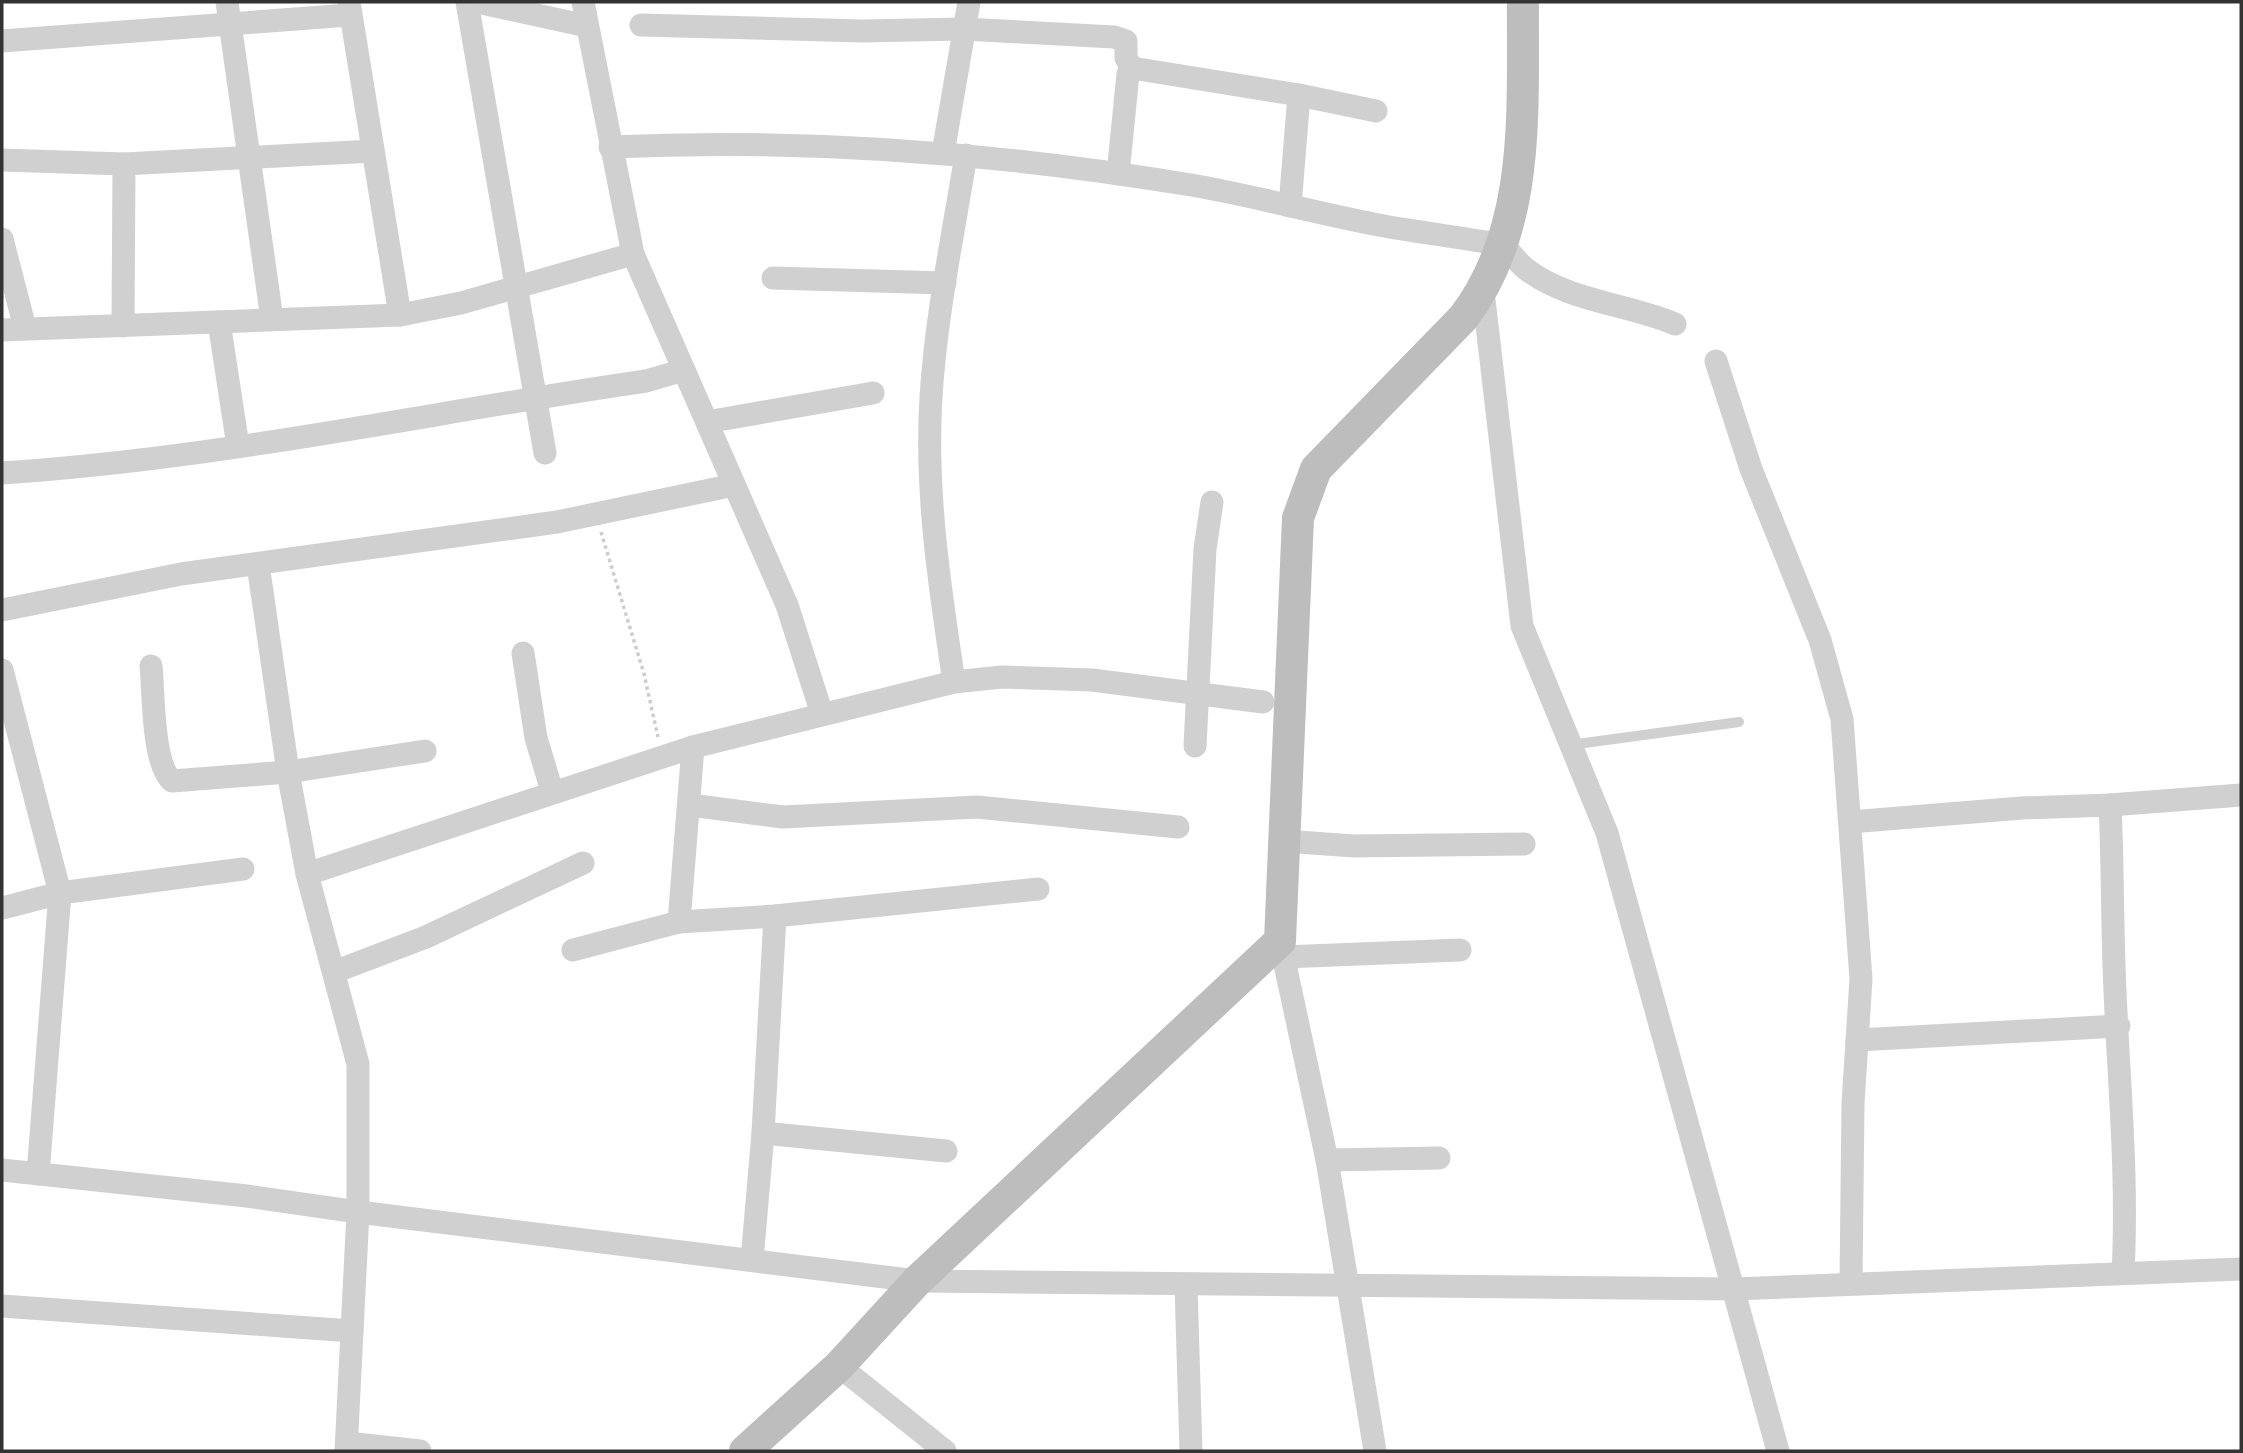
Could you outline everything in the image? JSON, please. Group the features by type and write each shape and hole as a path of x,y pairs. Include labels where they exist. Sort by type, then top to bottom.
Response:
{"street":[{"path":"467,2 514,287 538,398 545,453"},
{"path":"477,2 587,26"},
{"path":"583,2 633,254 788,605 822,714"},
{"path":"954,682 939,584 931,461 931,397 945,283 964,29 970,2"},
{"path":"1375,1451 1326,1160 1281,949 1298,518 1316,469 1463,318 1483,291 1504,245 1522,145 1523,2"},
{"path":"2,41 229,13 349,8 400,315"},
{"path":"229,13 272,319"},
{"path":"641,25 862,31 964,29 1124,39 1127,44 1126,58 1132,68 1299,95 1376,111"},
{"path":"1118,174 1128,74 1132,68"},
{"path":"1290,206 1299,95"},
{"path":"610,147 667,144 796,146 954,154 1194,186 1384,226 1504,245 1524,268 1544,281 1643,310 1675,324"},
{"path":"2,160 124,164 373,151"},
{"path":"123,326 124,164"},
{"path":"2,239 25,328"},
{"path":"2,330 400,315 461,303 633,254"},
{"path":"773,278 945,283"},
{"path":"1483,291 1522,626 1607,833 1778,1451"},
{"path":"219,322 238,446"},
{"path":"1716,361 1751,469 1820,640 1842,719 1861,979 1853,1103 1851,1284"},
{"path":"2,473 238,446 646,381 684,370"},
{"path":"707,422 873,393"},
{"path":"2,610 181,574 596,514 734,485"},
{"path":"1195,746 1205,549 1212,502"},
{"path":"258,564 288,772 307,874 358,1064 358,1212 346,1447 419,1451"},
{"path":"523,653 536,738 552,791"},
{"path":"152,666 160,759 164,774 172,781 288,772 425,751"},
{"path":"2,670 60,893 38,1174"},
{"path":"307,874 662,756 954,682 1002,677 1092,680 1263,702"},
{"path":"679,922 693,747"},
{"path":"1850,822 2022,808 2241,795"},
{"path":"2110,804 2115,993 2119,1026 2126,1219 2123,1273"},
{"path":"690,805 783,817 977,807 1178,827"},
{"path":"1284,841 1424,847 1524,844"},
{"path":"334,972 426,937 583,863"},
{"path":"2,908 60,893 243,869"},
{"path":"573,950 679,922 775,916 1038,890"},
{"path":"752,1260 763,1133 775,916"},
{"path":"748,1450 839,1366 917,1281 1281,949 1460,950"},
{"path":"1857,1040 2119,1026"},
{"path":"763,1133 946,1151"},
{"path":"1326,1160 1439,1158"},
{"path":"2,1170 247,1196 917,1281 1186,1286 1733,1289 2241,1269"},
{"path":"1186,1286 1191,1451"},
{"path":"2,1306 352,1331"},
{"path":"839,1366 945,1451"}],"lane":[{"path":"1570,746 1740,722"}],"path":[{"path":"596,514 612,577 644,674 662,756"}]}
